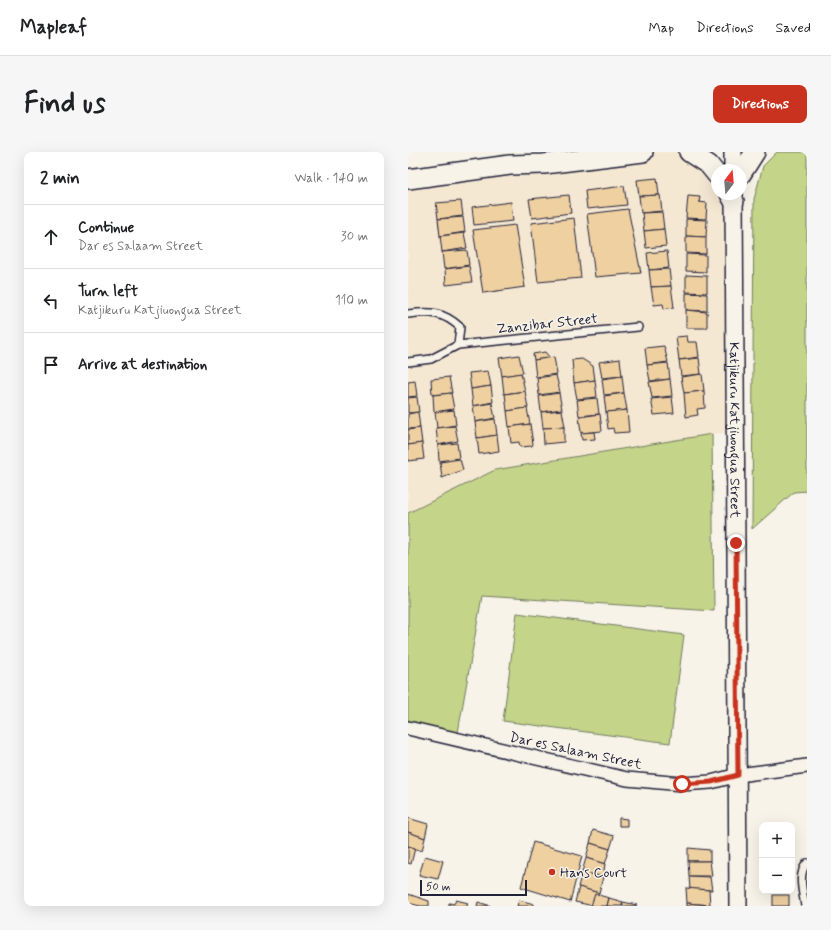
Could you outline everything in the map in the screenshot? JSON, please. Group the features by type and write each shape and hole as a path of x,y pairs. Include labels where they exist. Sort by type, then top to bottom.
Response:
{"main road":[{"path":"510,165 528,157 567,152"},
{"path":"408,179 510,165 544,164 643,152"},
{"path":"689,152 711,168"},
{"path":"747,165 755,152"}],"street":[{"path":"733,152 733,164"},
{"name":"Katjikuru Katjiuongua Street","path":"733,200 738,906"},
{"name":"Dar es Salaam Street","path":"408,728 627,779 682,784 711,782 738,775 807,766"}],"lane":[{"path":"408,314 423,312 447,316 460,328 458,345"},
{"name":"Zanzibar Street","path":"408,362 432,359 458,345 638,327"},
{"path":"805,906 801,882 803,868 807,863"}],"shaded area":[{"path":"643,152 689,152 711,170 711,200 730,200 734,432 712,434 495,470 408,513 408,179"}],"green space":[{"path":"777,152 807,152 807,491 794,492 752,529 754,199 763,166"},
{"path":"712,434 714,611 482,596 457,738 408,725 408,513 495,470"},
{"path":"517,613 684,635 670,743 503,721"}],"building":[{"path":"657,178 659,195 639,196 637,180"},
{"path":"624,186 627,205 587,209 585,191"},
{"path":"569,195 571,213 532,218 529,199"},
{"path":"660,195 662,211 641,213 639,196"},
{"path":"688,196 700,197 699,202 707,203 706,219 686,218"},
{"path":"461,201 463,216 438,219 436,203"},
{"path":"511,202 513,221 474,225 472,207"},
{"path":"628,209 641,273 595,277 587,214"},
{"path":"662,212 664,229 644,231 642,213"},
{"path":"463,217 465,232 440,236 438,219"},
{"path":"574,218 581,278 538,282 531,223"},
{"path":"686,219 707,220 706,237 686,236"},
{"path":"515,225 525,287 483,293 473,230"},
{"path":"664,229 666,246 646,248 644,231"},
{"path":"464,233 467,248 442,252 440,236"},
{"path":"686,236 706,237 706,254 686,253"},
{"path":"467,250 469,265 444,269 442,252"},
{"path":"667,251 669,268 649,270 647,253"},
{"path":"686,254 706,255 706,272 686,271"},
{"path":"469,266 472,282 446,285 445,269"},
{"path":"669,269 671,286 651,287 649,270"},
{"path":"686,275 707,276 707,293 686,292"},
{"path":"671,286 674,307 664,309 663,304 654,305 651,287"},
{"path":"686,293 707,294 707,311 686,310"},
{"path":"686,310 707,312 707,328 686,328"},
{"path":"687,336 688,342 697,342 699,357 679,360 676,337"},
{"path":"664,346 668,362 647,365 645,348"},
{"path":"545,352 550,358 534,360 533,354"},
{"path":"519,355 523,373 502,376 499,358"},
{"path":"554,357 557,374 536,377 534,360"},
{"path":"699,358 701,374 681,376 679,360"},
{"path":"582,359 593,366 595,380 574,383 572,360"},
{"path":"620,359 622,376 602,378 599,362"},
{"path":"668,363 670,379 650,381 647,365"},
{"path":"488,371 491,386 471,389 469,373"},
{"path":"521,373 525,391 504,394 502,376"},
{"path":"702,374 704,391 684,393 681,377"},
{"path":"556,375 560,392 539,395 537,378"},
{"path":"622,376 624,393 604,395 602,379"},
{"path":"449,377 452,393 432,395 431,379"},
{"path":"670,379 672,396 652,398 649,382"},
{"path":"595,380 597,397 577,399 574,383"},
{"path":"415,381 417,396 408,397 408,382"},
{"path":"491,386 493,402 473,406 471,389"},
{"path":"525,391 528,408 507,411 505,394"},
{"path":"704,391 705,408 697,409 698,415 686,417 684,393"},
{"path":"451,393 454,409 434,412 433,395"},
{"path":"559,393 562,409 541,412 539,396"},
{"path":"624,393 627,410 606,412 604,396"},
{"path":"417,397 419,412 408,413 408,398"},
{"path":"672,397 674,413 654,415 651,399"},
{"path":"597,398 599,414 579,416 577,400"},
{"path":"492,403 495,418 475,422 473,406"},
{"path":"527,408 530,424 509,427 507,411"},
{"path":"454,410 456,425 437,428 435,412"},
{"path":"562,410 565,427 543,428 541,412"},
{"path":"627,410 629,432 614,433 613,428 608,429 606,412"},
{"path":"418,412 420,428 408,429 408,414"},
{"path":"600,414 602,431 581,433 579,417"},
{"path":"495,419 497,435 477,438 475,422"},
{"path":"530,424 532,446 520,447 519,442 511,443 509,427"},
{"path":"455,426 458,441 438,445 436,428"},
{"path":"564,427 564,442 544,444 543,428"},
{"path":"420,428 422,443 408,445 408,430"},
{"path":"594,432 595,439 582,440 581,433"},
{"path":"497,435 499,451 479,454 477,438"},
{"path":"422,443 424,459 408,461 408,445"},
{"path":"457,443 459,458 439,461 438,445"},
{"path":"460,459 463,470 442,478 440,462"},
{"path":"408,818 428,824 425,838 408,832"},
{"path":"619,818 627,819 627,826 619,826"},
{"path":"593,830 614,836 610,849 590,843"},
{"path":"408,832 425,838 422,851 408,846"},
{"name":"Hans Court","path":"533,842 582,856 570,902 521,887"},
{"path":"590,843 610,849 605,864 586,858"},
{"path":"408,846 415,848 411,864 408,863"},
{"path":"688,848 710,850 710,861 688,861"},
{"path":"425,856 443,861 438,879 419,875"},
{"path":"586,858 605,864 603,877 582,872"},
{"path":"688,861 710,861 712,876 689,876"},
{"path":"582,872 603,877 599,893 578,887"},
{"path":"689,876 710,877 712,890 690,889"},
{"path":"579,887 599,893 594,906 575,902"},
{"path":"686,888 709,890 710,905 687,903"},
{"path":"408,894 429,901 429,906 420,906 408,903"},
{"path":"595,894 609,898 607,906 591,906"},
{"path":"773,895 789,895 789,906 773,906"},
{"path":"609,898 623,902 622,906 607,906"},
{"path":"456,900 468,903 467,906 449,906 449,903 454,904"},
{"path":"519,900 534,904 534,906 517,906"},
{"path":"478,902 491,906 477,906"},
{"path":"623,902 637,905 622,906"},
{"path":"687,903 710,905 710,906 687,906"}],"place":[{"name":"Hans Court","path":"552,872"}],"route":[{"path":"682,784 711,782 738,775 736,684 736,543"}]}
